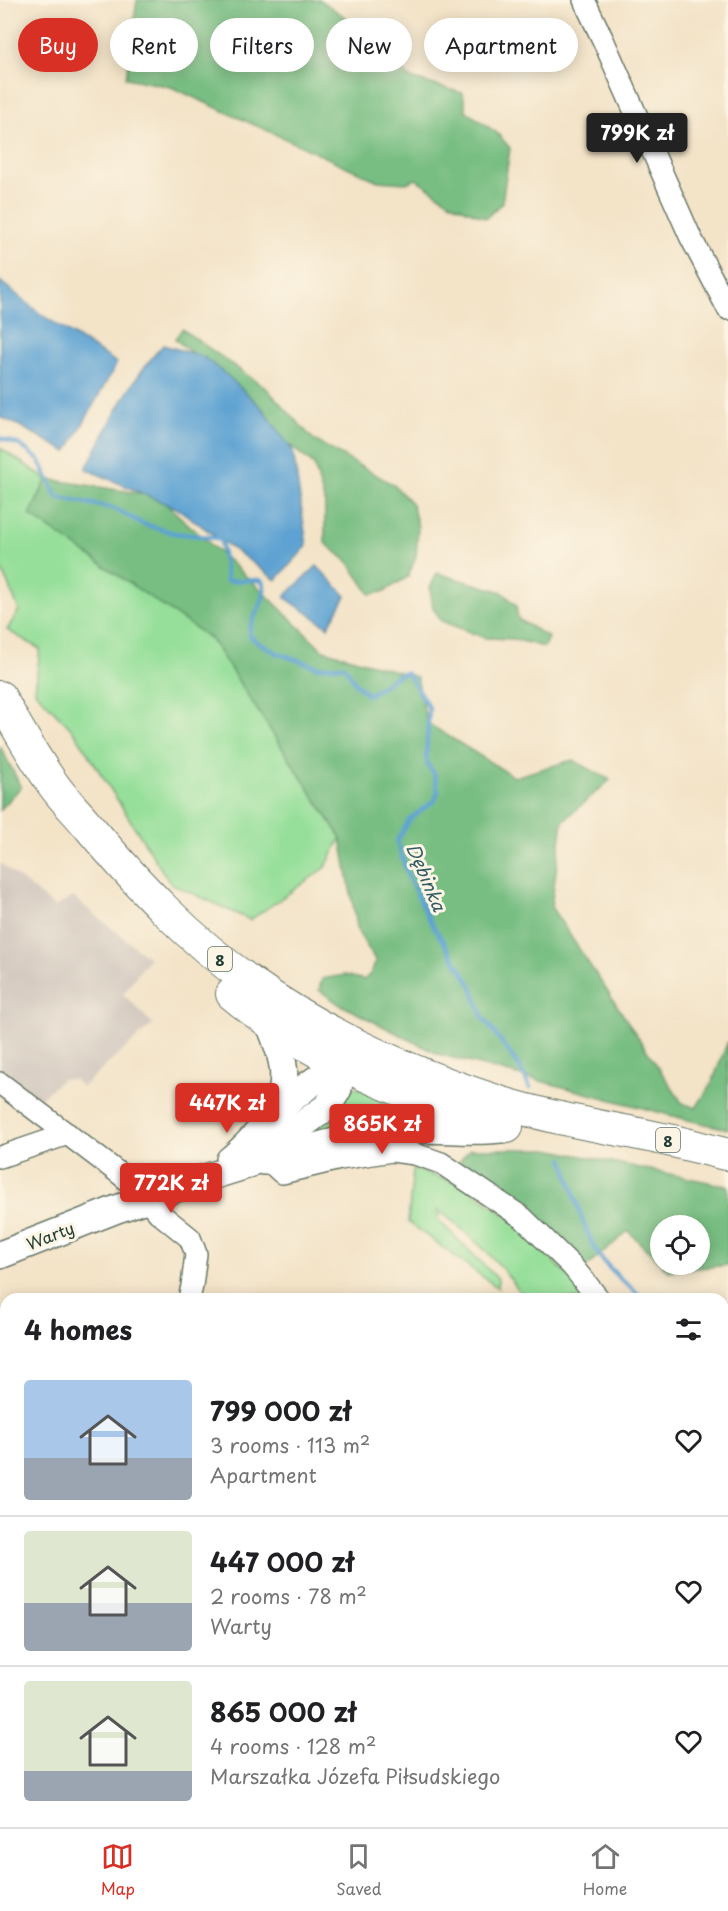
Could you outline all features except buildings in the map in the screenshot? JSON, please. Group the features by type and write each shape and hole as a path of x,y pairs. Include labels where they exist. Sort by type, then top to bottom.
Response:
{"highway":[{"name":"8","path":"0,697 54,786 64,809 101,853 230,968 291,1009 348,1053 370,1077 424,1100 512,1128 566,1130 663,1139 726,1154"},
{"name":"8","path":"101,853 123,891 175,943 239,1000 269,1022 348,1053 407,1068 460,1089 527,1110 566,1130"}],"main road":[{"path":"269,1022 284,1068 285,1081 282,1098 275,1114"},
{"name":"Warty","path":"202,1179 241,1151 275,1114 348,1053"},
{"name":"Warty","path":"0,1255 54,1232 202,1179 258,1163 328,1106 338,1089 348,1053"},
{"path":"258,1163 377,1133 512,1128"}],"street":[{"path":"584,0 688,233 728,309"},
{"path":"0,1083 138,1190 159,1213 190,1238 196,1254 190,1293"},
{"path":"0,1157 68,1134"},
{"path":"258,1163 282,1173 340,1159 392,1151 415,1154 441,1163 523,1218 572,1266 594,1293"}],"shaded area":[{"path":"0,863 55,907 73,897 149,958 123,994 153,1024 82,1087 75,1080 62,1079 40,1099 0,1071"}],"green space":[{"path":"137,0 320,0 347,18 326,18 326,72 405,72 407,77 463,93 466,111 497,133 510,148 502,203 486,218 451,203 416,179 406,183 378,181 171,87 126,78 127,72 198,72 198,18 134,18"},
{"path":"182,329 267,389 314,440 394,485 412,504 418,527 416,556 408,577 383,592 370,594 349,563 325,543 325,503 314,465 288,444 233,386 175,339"},
{"path":"0,448 47,479 30,515 211,639 341,838 325,868 250,920 170,883 75,733 35,691 40,649 7,630 19,610 2,570 0,570"},
{"path":"47,479 157,496 258,587 323,650 417,677 427,723 514,777 573,760 610,780 563,821 551,907 682,1103 696,1108 712,1083 728,1041 728,1129 438,1054 339,1004 319,990 322,979 345,975 364,980 371,973 376,961 358,932 341,838 211,639 30,515"},
{"path":"437,573 502,592 516,605 518,619 548,637 544,647 514,639 485,638 441,621 433,608 430,588"},
{"path":"0,746 21,787 0,810"},
{"path":"347,1085 450,1117 304,1143"},
{"path":"470,1149 548,1149 728,1186 728,1265 710,1267 710,1215 650,1215 650,1253 628,1231 584,1269 525,1210 460,1161"},
{"path":"413,1169 466,1186 517,1224 585,1293 520,1293 507,1274 485,1251 438,1210 439,1221 498,1279 498,1288 408,1222"}],"water":[{"path":"0,281 42,315 117,363 67,452 0,417"},
{"path":"163,345 202,356 228,376 263,409 293,451 307,546 276,580 178,509 86,469 130,388"},
{"path":"317,566 346,596 328,627 284,597"}],"waterway":[{"name":"Dębinka","path":"0,438 20,445 39,460 57,497 113,508 143,524 174,533 217,538 221,541 227,581 259,580 263,582 263,596 250,627 249,634 254,640 277,653 318,667 343,666 356,684 368,695 400,674 406,673 410,677 429,708 426,757 428,766 434,773 438,792 435,800 410,819 397,841 408,876 430,921 471,985 482,1016 519,1066 530,1088"},
{"name":"Dębinka","path":"563,1159 582,1219 597,1252 612,1271 637,1293"}]}
